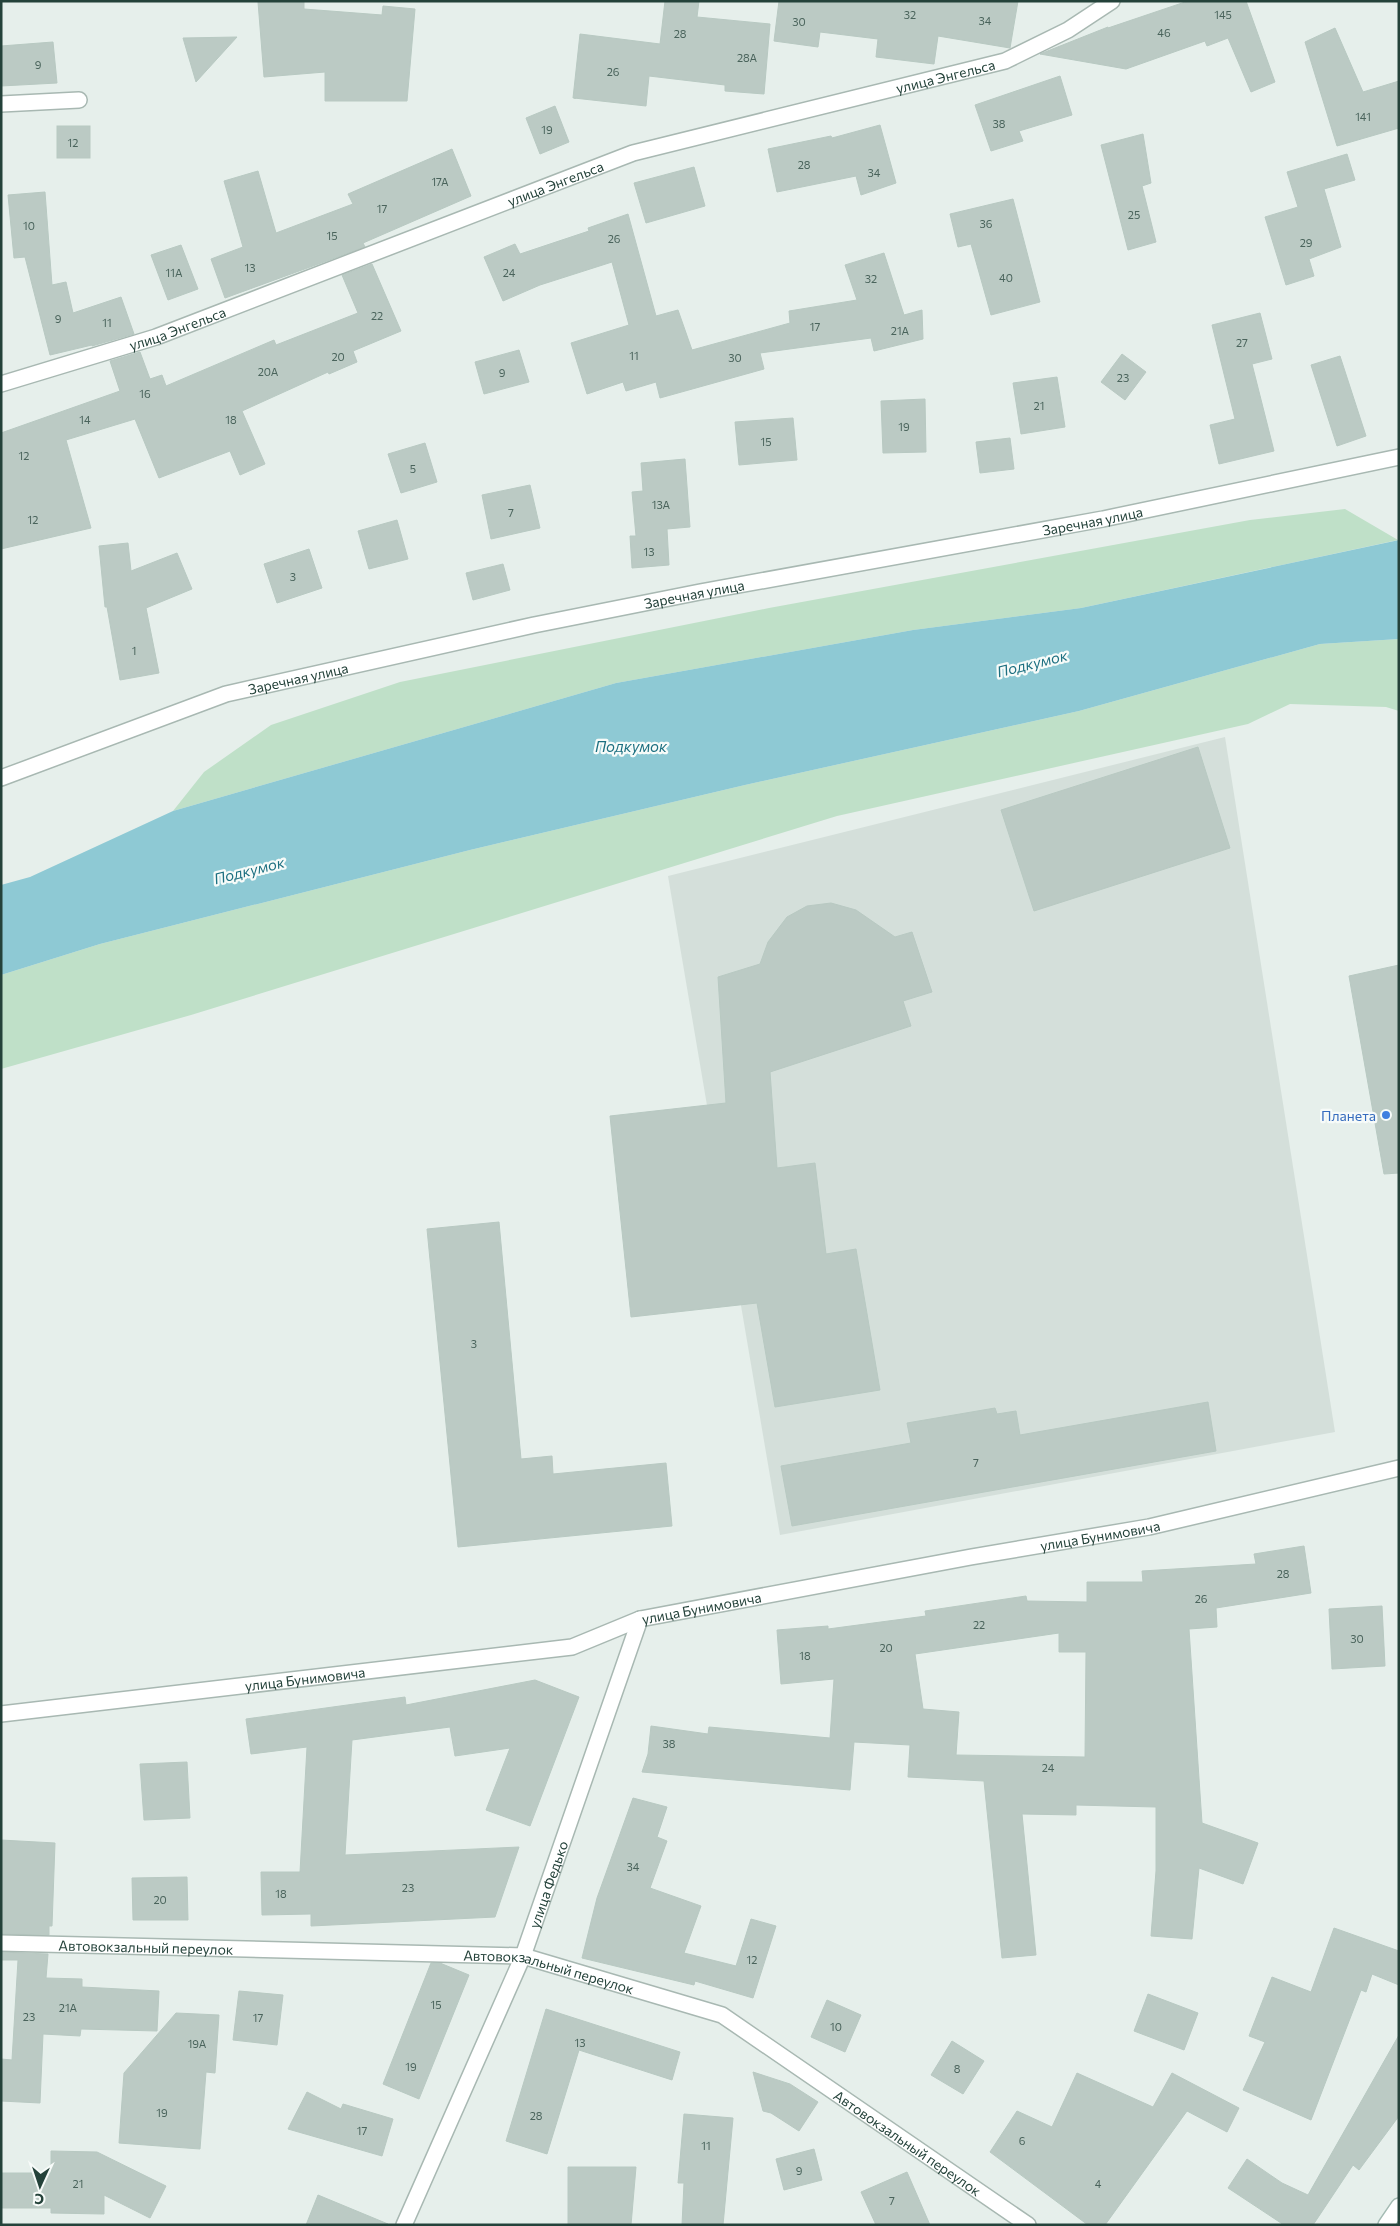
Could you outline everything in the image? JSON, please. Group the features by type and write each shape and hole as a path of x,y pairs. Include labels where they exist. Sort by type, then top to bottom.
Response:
{"street":[{"name":"улица Энгельса","path":"1,384 156,337 633,153 1005,61 1068,30 1112,1"},
{"path":"1,104 79,100"},
{"name":"Заречная улица","path":"1,778 226,694 543,623 700,592 1102,519 1399,457"},
{"name":"улица Бунимовича","path":"1,1714 572,1647 640,1619 971,1557 1149,1527 1399,1468"},
{"name":"улица Федько","path":"404,2225 523,1956 640,1619"},
{"name":"Автовокзальный переулок","path":"1,1943 523,1956 722,2015 1028,2225"},
{"path":"1386,2225 1399,2206"}],"shaded area":[{"path":"1225,737 1335,1432 780,1535 668,876"}],"green space":[{"path":"1345,509 1398,540 1081,608 913,630 616,683 173,811 204,772 271,725 400,682 769,608 1250,520"},
{"path":"1399,639 1399,711 1386,707 1290,704 1248,724 837,816 191,1015 1,1069 1,975 100,944 470,850 745,785 1079,711 1320,644"}],"water":[{"name":"Подкумок","path":"1399,540 1399,639 1320,644 1079,711 745,785 470,850 100,944 1,975 1,885 30,877 173,811 616,683 913,630 1081,608"}],"building":[{"path":"304,1 304,9 382,15 383,6 415,9 407,101 325,101 325,72 264,77 258,2"},
{"path":"665,1 699,1 697,17 770,24 764,94 725,91 725,85 649,76 646,106 573,98 580,34 660,44"},
{"path":"779,1 1018,1 1010,48 938,36 934,64 876,57 878,39 820,32 818,47 774,41"},
{"path":"1188,1 1246,1 1275,82 1251,92 1228,38 1207,46 1205,41 1126,69 1040,54 1108,27"},
{"path":"1335,28 1363,92 1399,81 1399,128 1337,146 1305,42"},
{"path":"237,37 196,82 183,38"},
{"path":"53,42 57,83 1,86 1,46"},
{"path":"1060,76 1072,115 1019,131 1023,141 991,151 975,105"},
{"path":"555,106 569,142 540,154 526,118"},
{"path":"880,125 896,183 861,195 856,176 777,192 768,149 831,136 832,138"},
{"path":"57,126 90,126 90,158 57,158"},
{"path":"1143,134 1151,183 1142,186 1156,242 1128,250 1101,145"},
{"path":"452,149 471,196 363,243 365,247 225,298 211,259 243,247 224,181 258,171 276,233 353,204 348,194"},
{"path":"1347,154 1355,180 1324,189 1341,247 1309,259 1314,276 1286,285 1265,217 1298,207 1287,172"},
{"path":"694,167 705,206 646,223 634,183"},
{"path":"45,192 52,285 66,282 73,313 121,297 134,334 50,355 25,257 14,258 8,195"},
{"path":"1013,199 1040,302 991,315 971,244 958,247 950,214"},
{"path":"628,214 656,316 678,310 692,350 790,323 789,311 857,300 845,265 884,253 904,315 922,310 923,339 874,351 871,338 760,353 764,369 660,398 656,382 626,391 623,382 587,394 571,343 629,325 612,262 540,285 503,301 484,257 515,244 520,254 589,231 588,228"},
{"path":"181,245 198,289 168,300 151,255"},
{"path":"372,264 401,331 353,351 357,362 329,374 328,372 242,411 265,464 240,475 230,451 159,478 135,419 66,440 91,528 1,549 1,433 120,391 110,361 140,352 150,379 162,375 166,386 274,340 276,345 358,313 342,275"},
{"path":"1260,313 1272,359 1252,364 1274,451 1219,464 1210,425 1235,419 1212,325"},
{"path":"519,350 529,382 484,394 475,362"},
{"path":"1122,354 1146,372 1125,400 1101,382"},
{"path":"1340,356 1366,436 1337,446 1311,365"},
{"path":"1057,377 1065,427 1021,434 1013,383"},
{"path":"925,399 926,452 883,453 881,401"},
{"path":"793,418 797,460 739,465 735,422"},
{"path":"1010,438 1014,469 980,473 976,442"},
{"path":"425,443 437,482 401,493 388,454"},
{"path":"685,459 690,527 667,529 669,565 632,568 630,536 636,536 632,492 643,491 641,463"},
{"path":"530,485 540,528 491,539 482,495"},
{"path":"397,520 408,559 369,569 358,531"},
{"path":"128,543 131,571 177,553 192,589 146,608 159,673 120,680 107,607 105,607 99,546"},
{"path":"309,549 322,588 277,603 264,564"},
{"path":"503,564 510,590 473,600 466,573"},
{"path":"1198,747 1230,848 1034,911 1001,810"},
{"path":"831,903 856,910 895,937 912,932 932,992 903,1001 911,1026 770,1072 777,1168 815,1163 826,1254 856,1249 880,1390 775,1407 757,1303 631,1317 610,1116 726,1103 718,977 760,964 768,942 787,917 807,906"},
{"name":"Планета","path":"1399,965 1399,1173 1384,1174 1349,976"},
{"path":"499,1222 521,1459 552,1456 553,1474 666,1463 672,1526 458,1547 427,1229"},
{"path":"1208,1402 1216,1451 792,1526 781,1466 911,1443 907,1423 995,1408 997,1414 1016,1411 1020,1435"},
{"path":"1304,1546 1311,1593 1216,1608 1217,1627 1189,1629 1202,1823 1258,1843 1243,1884 1199,1868 1192,1939 1151,1936 1156,1871 1156,1807 1076,1805 1076,1815 1022,1814 1036,1955 1002,1958 984,1781 908,1777 910,1745 854,1742 850,1790 642,1772 648,1754 651,1726 708,1734 709,1727 830,1738 834,1679 781,1684 777,1630 828,1626 828,1629 926,1616 925,1611 1026,1596 1027,1601 1087,1602 1087,1582 1143,1582 1142,1571 1256,1564 1254,1554","holes":["1059,1633 1059,1652 1086,1652 1085,1757 956,1755 959,1712 923,1709 915,1654"]},
{"path":"1382,1606 1385,1666 1332,1669 1329,1609"},
{"path":"535,1680 579,1697 530,1826 486,1810 510,1748 455,1756 450,1727 352,1740 345,1855 519,1847 495,1917 311,1926 311,1914 262,1915 261,1872 300,1872 307,1747 251,1754 246,1719 405,1697 406,1705"},
{"path":"187,1762 190,1818 144,1820 140,1764"},
{"path":"633,1798 667,1807 657,1837 667,1841 650,1888 701,1906 684,1953 736,1966 751,1919 776,1926 753,1998 695,1981 694,1985 582,1958 597,1898"},
{"path":"1,1840 55,1843 52,1926 49,1926 49,1935 1,1934"},
{"path":"187,1877 188,1920 133,1920 132,1878"},
{"path":"1334,1928 1399,1951 1399,1985 1372,1974 1366,1992 1361,1990 1311,2120 1243,2090 1265,2042 1249,2036 1272,1977 1311,1992"},
{"path":"1,1952 48,1954 46,1978 82,1979 82,1987 159,1991 157,2031 81,2029 80,2036 43,2034 40,2103 1,2101 1,2059 12,2060 18,1960 1,1960"},
{"path":"431,1963 440,1963 469,1975 419,2099 383,2084"},
{"path":"239,1991 283,1995 277,2045 233,2040"},
{"path":"1148,1994 1198,2013 1184,2050 1134,2031"},
{"path":"827,2000 861,2015 845,2052 811,2037"},
{"path":"546,2009 680,2052 672,2080 579,2050 547,2154 506,2141"},
{"path":"176,2013 219,2015 215,2073 206,2072 200,2149 119,2143 124,2073"},
{"path":"1399,2035 1399,2116 1359,2170 1353,2165 1313,2225 1284,2225 1228,2188 1247,2159 1282,2183 1308,2195"},
{"path":"952,2041 984,2061 963,2094 931,2075"},
{"path":"753,2072 790,2084 818,2102 799,2131 771,2113 763,2111"},
{"path":"1077,2073 1153,2107 1172,2073 1239,2108 1227,2132 1187,2111 1105,2225 1088,2225 990,2152 1017,2111 1052,2127"},
{"path":"307,2092 341,2109 343,2104 393,2119 382,2156 288,2129"},
{"path":"684,2114 733,2118 723,2225 682,2225 684,2183 678,2183"},
{"path":"814,2149 822,2180 784,2190 776,2159"},
{"path":"51,2151 97,2152 166,2186 150,2218 104,2195 104,2214 51,2213 51,2208 1,2208 1,2173 51,2173"},
{"path":"568,2167 636,2167 631,2225 568,2225"},
{"path":"907,2172 930,2225 876,2225 861,2192"},
{"path":"318,2195 388,2224 388,2225 306,2225"}],"place":[{"name":"Планета","path":"1386,1115"}]}
